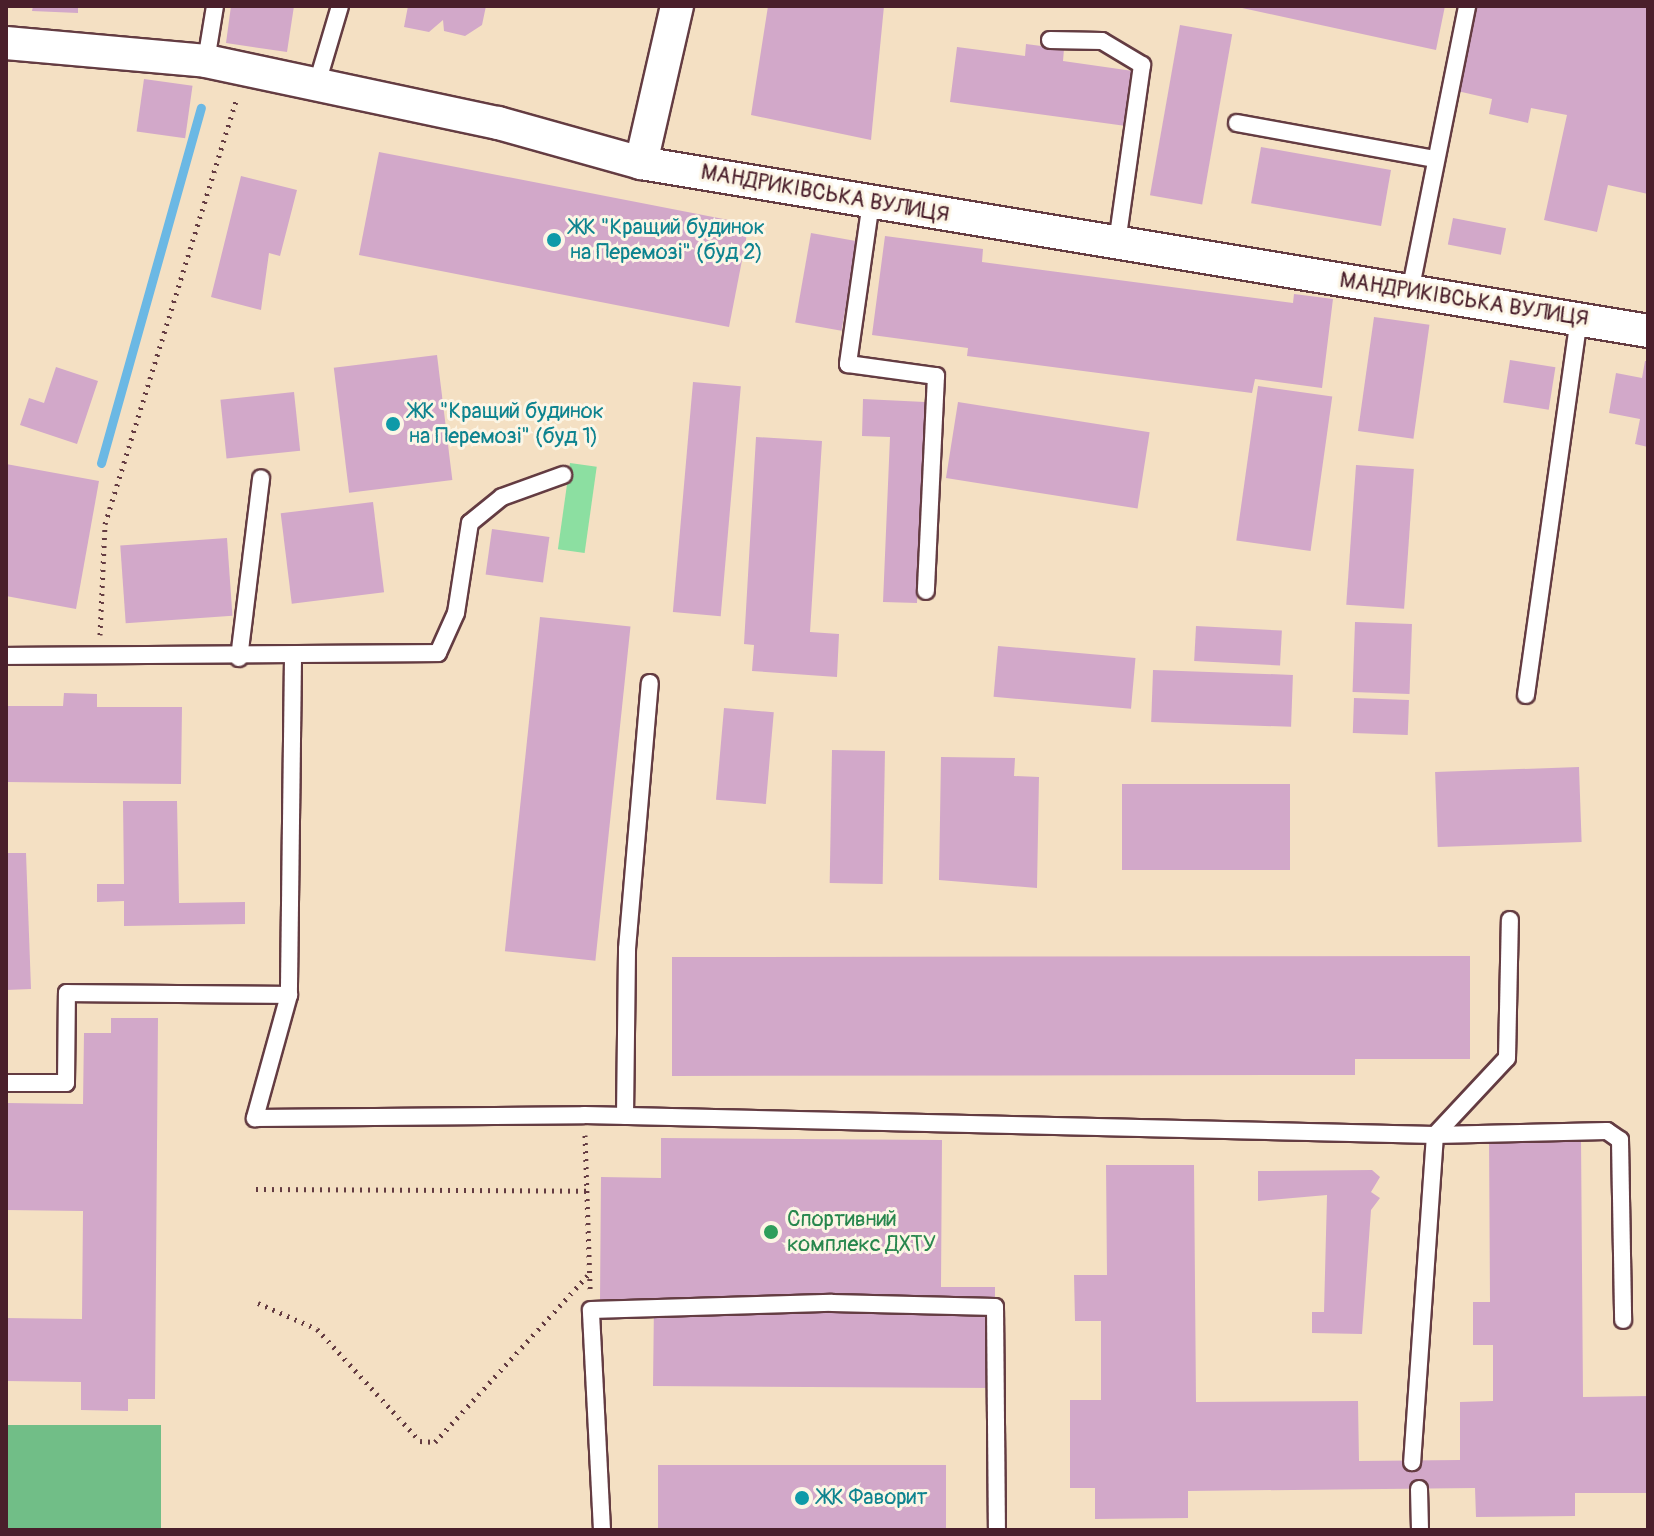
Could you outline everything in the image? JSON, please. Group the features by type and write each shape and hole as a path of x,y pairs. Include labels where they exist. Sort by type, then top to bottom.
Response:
{"street":[{"path":"641,163 677,6"},
{"name":"МАНДРИКІВСЬКА ВУЛИЦЯ","path":"6,43 206,61 316,87 498,123 641,163 1648,331"}],"lane":[{"path":"206,61 215,6"},
{"path":"316,87 340,6"},
{"path":"1410,292 1467,6"},
{"path":"1050,40 1102,41 1142,65 1117,243"},
{"path":"1237,123 1436,159"},
{"path":"871,202 848,364 936,376 926,591"},
{"path":"1526,695 1579,319"},
{"path":"6,656 293,658 438,653 456,613 470,523 502,497 563,475"},
{"path":"239,658 261,478"},
{"path":"293,658 289,995 255,1118 584,1115 1435,1135 1607,1131 1620,1140 1623,1320"},
{"path":"625,1116 627,949 650,683"},
{"path":"1412,1462 1435,1135 1507,1058 1510,920"},
{"path":"6,1083 66,1083 67,993 289,995"},
{"path":"602,1530 591,1310 995,1307 997,1530"},
{"path":"1419,1489 1420,1530"}],"path":[{"path":"100,657 105,524 245,69"},
{"path":"584,1115 591,1310"},
{"path":"256,1189 587,1191"},
{"path":"258,1303 317,1329 420,1441 435,1442 590,1273"}],"green space":[{"path":"570,463 597,467 585,553 558,549"},
{"path":"6,1425 161,1425 161,1528 6,1528"}],"building":[{"path":"33,6 78,6 78,13 32,11"},
{"path":"231,6 294,6 287,52 226,43"},
{"path":"408,6 486,6 482,25 465,36 444,31 443,20 429,32 404,27"},
{"path":"768,6 884,6 871,140 751,115"},
{"path":"1233,6 1445,6 1436,50"},
{"path":"1471,6 1648,6 1648,194 1608,185 1597,232 1544,220 1567,115 1531,108 1528,123 1489,114 1492,99 1453,90"},
{"path":"1180,25 1232,34 1202,205 1150,195"},
{"path":"1026,44 1064,49 1063,61 1133,71 1126,126 950,102 957,47 1025,56"},
{"path":"144,79 193,86 185,138 137,131"},
{"path":"1261,147 1391,170 1381,226 1251,203"},
{"name":"ЖК \"Кращий будинок на Перемозі\" (буд 2)","path":"379,152 749,224 729,327 359,255"},
{"path":"241,176 297,190 280,256 269,253 261,310 211,297"},
{"path":"1453,218 1506,228 1501,255 1448,245"},
{"path":"811,233 857,241 841,331 795,323"},
{"path":"885,236 983,249 982,262 1293,303 1294,294 1333,299 1322,388 1255,379 1252,393 967,356 968,348 872,335"},
{"path":"1374,317 1429,325 1413,439 1358,431"},
{"name":"ЖК \"Кращий будинок на Перемозі\" (буд 1)","path":"437,355 452,480 349,493 334,368"},
{"path":"1510,360 1555,367 1549,410 1503,402"},
{"path":"1645,361 1648,361 1648,447 1635,444 1640,419 1609,413 1616,373 1642,378"},
{"path":"56,367 98,381 77,444 20,425 29,398 44,403"},
{"path":"693,382 741,386 721,616 673,612"},
{"path":"1258,386 1332,396 1311,551 1236,540"},
{"path":"294,392 300,451 227,458 220,400"},
{"path":"863,399 925,402 917,603 883,602 890,437 862,436"},
{"path":"958,402 1150,432 1138,508 946,478"},
{"path":"756,437 822,441 810,632 839,634 837,677 752,671 754,645 744,644"},
{"path":"6,464 99,481 76,609 6,596"},
{"path":"1356,465 1414,469 1404,609 1346,605"},
{"path":"373,502 384,592 292,604 281,513"},
{"path":"492,529 549,537 543,583 486,575"},
{"path":"227,538 232,616 126,623 120,545"},
{"path":"540,617 631,627 595,961 505,951"},
{"path":"1355,622 1412,624 1410,694 1353,692"},
{"path":"1196,626 1282,631 1280,665 1194,661"},
{"path":"998,646 1135,658 1131,709 994,697"},
{"path":"1153,670 1293,675 1291,727 1151,722"},
{"path":"64,693 97,694 97,707 182,707 181,784 6,782 6,706 63,706"},
{"path":"1354,698 1409,700 1408,735 1353,733"},
{"path":"724,708 774,712 766,804 716,800"},
{"path":"832,750 885,751 883,884 830,883"},
{"path":"941,757 1015,758 1014,776 1039,777 1037,888 939,880"},
{"path":"1579,767 1582,842 1438,847 1435,772"},
{"path":"1122,784 1290,784 1290,870 1122,870"},
{"path":"123,801 177,801 179,903 245,902 245,924 124,926 124,901 97,902 97,884 124,884"},
{"path":"6,853 26,853 31,989 6,990"},
{"path":"1470,956 1470,1059 1355,1059 1355,1075 672,1076 672,957"},
{"path":"111,1018 158,1018 155,1399 128,1399 128,1411 81,1410 81,1382 6,1381 6,1318 82,1319 83,1211 6,1210 6,1103 83,1104 84,1033 111,1033"},
{"name":"Спортивний комплекс ДХТУ","path":"661,1138 942,1140 941,1287 995,1287 995,1388 653,1386 654,1302 600,1301 601,1177 661,1178"},
{"path":"1581,1138 1583,1397 1648,1396 1648,1493 1575,1493 1575,1516 1476,1517 1475,1488 1188,1491 1188,1518 1095,1519 1095,1488 1070,1488 1070,1400 1101,1400 1101,1321 1075,1321 1074,1275 1107,1275 1106,1165 1194,1165 1196,1402 1358,1401 1359,1461 1460,1460 1460,1402 1493,1401 1493,1345 1473,1345 1473,1302 1490,1302 1489,1139"},
{"path":"1372,1170 1380,1177 1371,1192 1380,1198 1371,1210 1362,1334 1312,1333 1312,1312 1324,1312 1327,1195 1258,1201 1258,1171"},
{"name":"ЖК Фаворит","path":"658,1465 946,1465 946,1530 658,1530"}],"waterway":[{"path":"101,463 201,108"}],"place":[{"name":"ЖК \"Кращий будинок на Перемозі\" (буд 2)","path":"554,240"},
{"name":"ЖК \"Кращий будинок на Перемозі\" (буд 1)","path":"393,424"},
{"name":"Спортивний комплекс ДХТУ","path":"771,1232"},
{"name":"ЖК Фаворит","path":"802,1498"}]}
